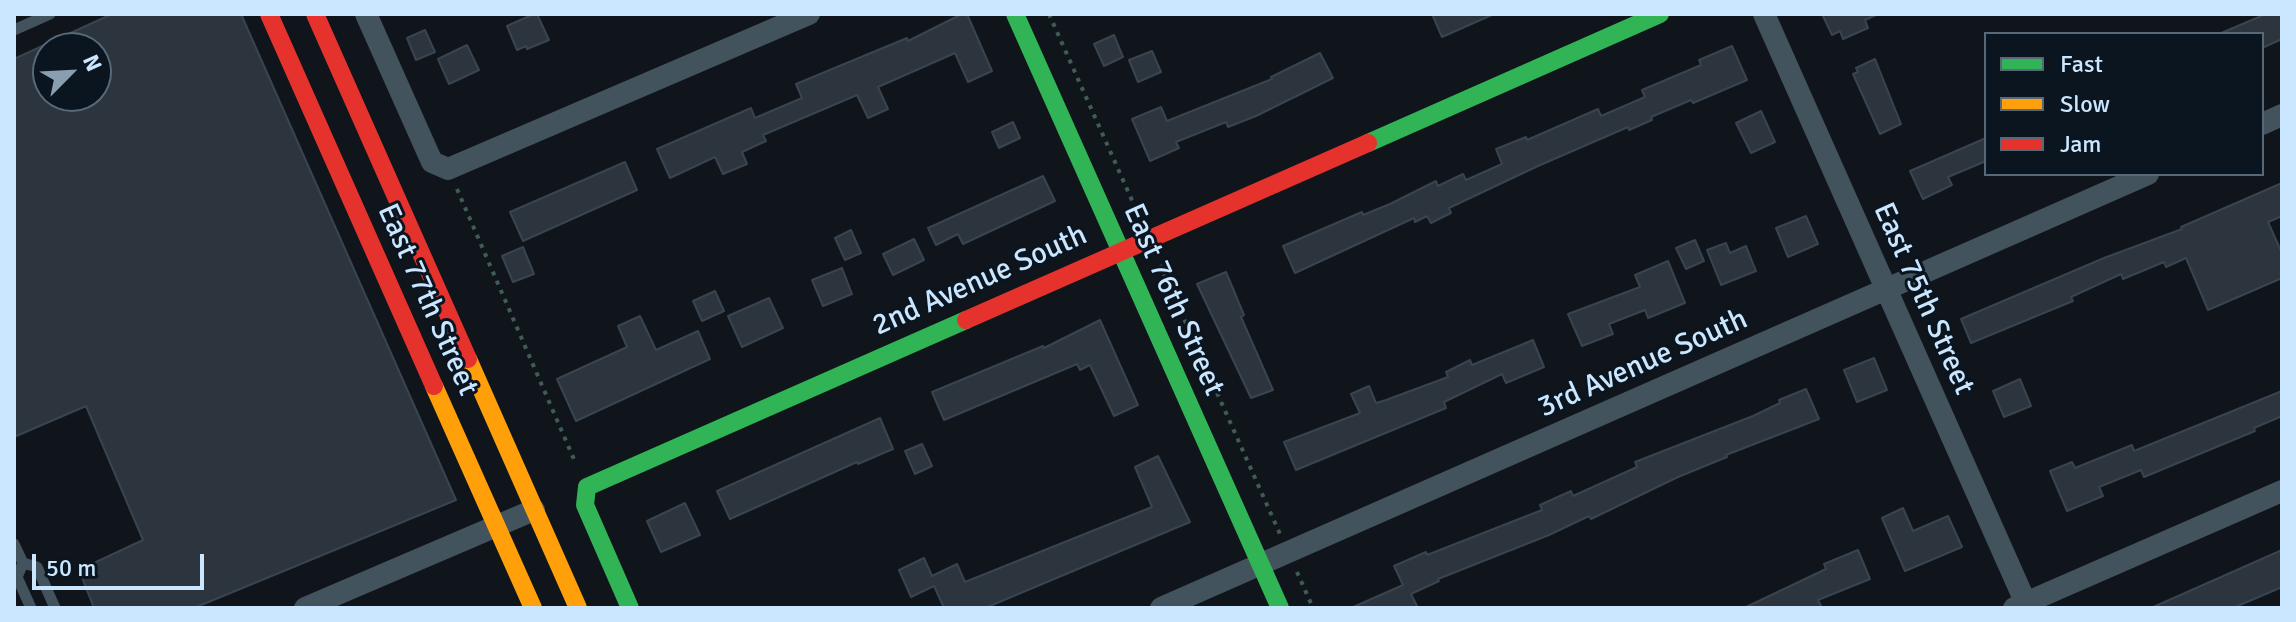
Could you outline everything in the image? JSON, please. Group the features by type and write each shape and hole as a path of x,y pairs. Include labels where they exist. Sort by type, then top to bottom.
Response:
{"street":[{"name":"East 77th Street","path":"269,14 533,608"},
{"path":"301,14 348,122 382,165"},
{"name":"East 77th Street","path":"315,14 578,608"},
{"path":"366,14 432,162 448,169 809,14"},
{"name":"East 76th Street","path":"1015,14 1280,608"},
{"name":"2nd Avenue South","path":"587,487 1660,14"},
{"name":"East 75th Street","path":"1764,14 2023,606"},
{"name":"3rd Avenue South","path":"1161,608 2144,176"},
{"path":"587,487 585,505 630,608"},
{"path":"2023,606 2282,491"},
{"path":"305,608 534,510"}],"lane":[{"path":"14,30 50,14"},
{"path":"14,544 23,563 17,577 31,608"},
{"path":"23,563 37,567 55,608"}],"path":[{"path":"1049,14 1313,608"},
{"path":"448,169 587,487"}],"building":[{"path":"112,14 241,14 456,500 194,608 94,608 79,570 143,540 86,406 14,437 14,59 32,51 32,112 112,112 112,32 73,32"},
{"path":"537,14 549,40 517,50 507,26"},
{"path":"967,14 992,71 968,82 955,53 878,87 888,109 868,118 857,95 763,135 766,141 742,152 747,164 723,174 715,157 670,178 657,149 751,108 755,118 802,98 796,84 907,38 908,41"},
{"path":"1432,14 1494,14 1442,37"},
{"path":"1822,14 1878,14 1865,20 1868,28 1843,39 1840,31 1832,35"},
{"path":"2266,14 2282,14 2282,39 2264,47 2264,32 2224,32"},
{"path":"425,30 435,52 416,60 407,38"},
{"path":"1114,35 1123,57 1104,66 1094,44"},
{"path":"467,45 479,70 449,84 438,59"},
{"path":"1732,46 1747,80 1693,103 1691,100 1629,130 1628,127 1538,166 1449,208 1451,213 1431,223 1427,216 1415,222 1414,218 1295,273 1283,246 1362,212 1363,215 1390,204 1436,181 1438,186 1463,174 1466,180 1502,164 1496,149 1526,137 1527,140 1598,109 1601,116 1645,97 1642,90 1701,65 1699,60"},
{"path":"1152,51 1161,72 1138,82 1129,60"},
{"path":"1320,53 1333,78 1256,116 1228,127 1226,122 1176,142 1179,148 1150,161 1132,119 1161,107 1167,121 1272,79"},
{"path":"1875,59 1901,124 1880,134 1853,74 1858,72 1856,68"},
{"path":"1761,111 1775,142 1751,153 1736,123"},
{"path":"1013,122 1020,138 999,148 992,132"},
{"path":"1984,139 1984,162 1948,177 1952,185 1923,199 1910,171"},
{"path":"625,162 637,190 523,241 510,212"},
{"path":"1043,176 1055,201 963,244 958,234 936,245 928,228"},
{"path":"2282,183 2282,216 2268,222 2282,253 2282,278 2208,310 2186,258 2166,267 2164,262 2123,279 2121,274 2071,297 2073,301 1971,343 1961,319 2104,258 2182,229"},
{"path":"1806,216 1818,244 1788,257 1776,228"},
{"path":"851,230 861,253 845,260 835,238"},
{"path":"914,239 924,260 893,275 883,254"},
{"path":"1695,240 1704,261 1686,269 1676,248"},
{"path":"1726,243 1730,253 1746,246 1756,271 1721,285 1707,250"},
{"path":"523,247 534,274 513,282 502,256"},
{"path":"1668,261 1685,303 1648,318 1645,310 1609,324 1613,334 1582,346 1568,314 1640,287 1635,275"},
{"path":"842,268 852,294 823,306 812,280"},
{"path":"1226,272 1244,315 1241,317 1273,390 1251,398 1197,284"},
{"path":"715,291 724,311 702,321 693,301"},
{"path":"769,298 783,328 742,347 728,316"},
{"path":"640,316 656,350 698,331 710,359 576,421 557,379 627,347 618,326"},
{"path":"1100,320 1138,405 1114,416 1090,365 1080,370 1077,364 944,420 932,392 1044,348"},
{"path":"1533,340 1544,367 1506,383 1502,374 1444,402 1446,408 1296,470 1284,442 1360,413 1351,394 1369,386 1376,403 1448,377 1446,372 1470,360 1472,365"},
{"path":"1874,358 1887,390 1857,402 1844,370"},
{"path":"2020,379 2031,406 2004,417 1993,391"},
{"path":"1806,389 1819,419 1726,455 1591,519 1589,516 1438,579 1411,594 1418,608 1351,608 1403,585 1394,566 1542,510 1540,505 1571,491 1573,496 1637,467 1635,462 1753,416 1780,403 1779,400"},
{"path":"2282,391 2282,416 2254,428 2255,431 2144,477 2141,470 2099,487 2103,496 2067,511 2050,471 2072,462 2075,468 2132,445 2134,451"},
{"path":"880,418 893,449 730,519 717,491"},
{"path":"922,444 932,466 915,474 905,451"},
{"path":"1158,456 1190,522 985,608 944,608 934,586 911,597 899,570 924,558 932,576 957,564 965,582 1152,507 1135,467"},
{"path":"685,503 700,535 661,552 647,521"},
{"path":"1903,508 1913,531 1948,516 1962,547 1905,571 1882,518"},
{"path":"1858,550 1870,579 1818,600 1822,608 1744,608 1826,569 1824,564"},
{"path":"2282,550 2282,587 2233,608 2151,608"}],"traffic: fast":[{"path":"1015,14 1280,608"},
{"path":"1368,143 1660,14"},
{"path":"630,608 585,505 587,487 966,320"}],"traffic: slow":[{"path":"468,359 578,608"},
{"path":"434,386 533,608"}],"traffic: jam":[{"path":"269,14 434,386"},
{"path":"315,14 468,359"},
{"path":"966,320 1368,143"}]}
